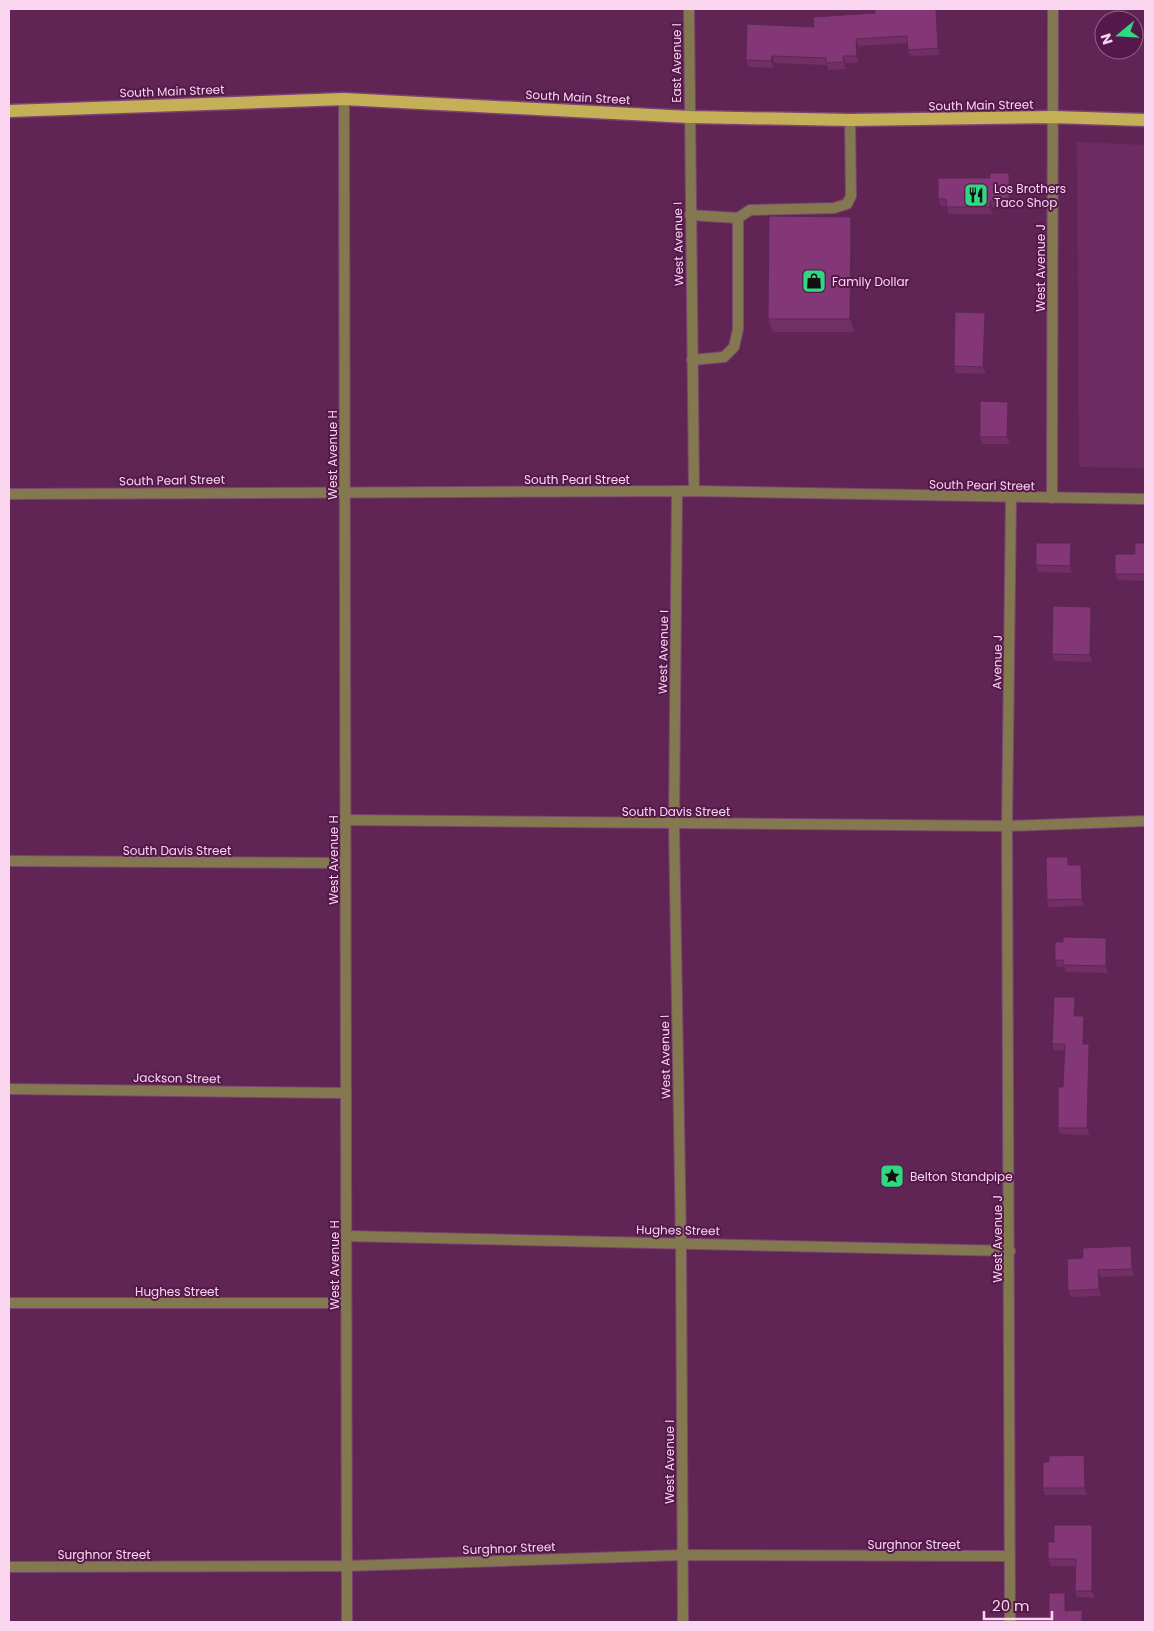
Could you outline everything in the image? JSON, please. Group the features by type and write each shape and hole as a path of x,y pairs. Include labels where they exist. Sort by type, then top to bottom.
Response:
{"main road":[{"name":"South Main Street","path":"9,111 344,99 689,117 850,120 1053,117 1145,120"}],"street":[{"name":"East Avenue I","path":"689,9 689,117"},
{"name":"West Avenue J","path":"1052,498 1053,9"},
{"name":"West Avenue H","path":"344,99 347,1622"},
{"name":"West Avenue I","path":"689,117 694,491"},
{"path":"690,215 738,218 750,210 834,208 847,204 851,196 850,120"},
{"path":"692,360 724,357 734,347 738,329 738,218"},
{"name":"South Pearl Street","path":"9,494 345,491 694,491 1145,499"},
{"name":"West Avenue I","path":"677,492 674,824 681,1242 683,1622"},
{"name":"Avenue J","path":"1007,826 1012,498"},
{"name":"South Davis Street","path":"345,820 1007,826 1145,821"},
{"name":"West Avenue J","path":"1007,826 1010,1622"},
{"name":"South Davis Street","path":"9,861 345,863"},
{"name":"Jackson Street","path":"9,1089 346,1093"},
{"name":"Hughes Street","path":"346,1236 681,1242 1010,1251"},
{"name":"Hughes Street","path":"9,1303 346,1303"},
{"name":"Surghnor Street","path":"9,1567 347,1566 682,1555 1009,1556"}],"shaded area":[{"path":"1077,142 1145,145 1145,468 1079,467"}],"building":[{"path":"875,9 936,9 938,48 908,50 907,36 856,39 857,56 843,56 844,62 826,63 826,58 772,56 771,61 746,60 747,24 814,27 813,17 875,13"},
{"name":"Los Brothers Taco Shop","path":"990,173 1009,173 1009,201 990,201 990,207 947,207 946,199 938,199 938,178 990,178"},
{"name":"Family Dollar","path":"769,216 851,217 850,319 768,319"},
{"path":"955,312 985,313 983,367 954,366"},
{"path":"980,401 1008,402 1007,437 980,437"},
{"path":"1036,543 1071,543 1070,566 1036,565"},
{"path":"1135,543 1145,543 1145,574 1115,574 1115,554 1135,554"},
{"path":"1053,606 1091,607 1090,655 1052,654"},
{"path":"1046,857 1068,857 1068,865 1081,865 1082,899 1047,900"},
{"path":"1063,937 1106,938 1106,966 1063,965 1063,960 1055,960 1055,942 1063,942"},
{"path":"1054,997 1075,997 1074,1016 1084,1016 1083,1044 1089,1044 1087,1128 1058,1128 1058,1087 1063,1087 1065,1044 1052,1044"},
{"path":"1131,1246 1132,1269 1098,1270 1099,1289 1068,1291 1067,1259 1083,1258 1083,1248"},
{"path":"1084,1455 1085,1488 1043,1488 1043,1462 1049,1462 1049,1456"},
{"path":"1054,1525 1092,1525 1092,1591 1075,1591 1076,1559 1048,1559 1048,1542 1054,1542"},
{"path":"1049,1593 1065,1593 1065,1611 1082,1610 1082,1622 1049,1622"}],"place":[{"name":"Los Brothers Taco Shop","path":"976,195"},
{"name":"Family Dollar","path":"814,281"},
{"name":"Belton Standpipe","path":"892,1176"}]}
